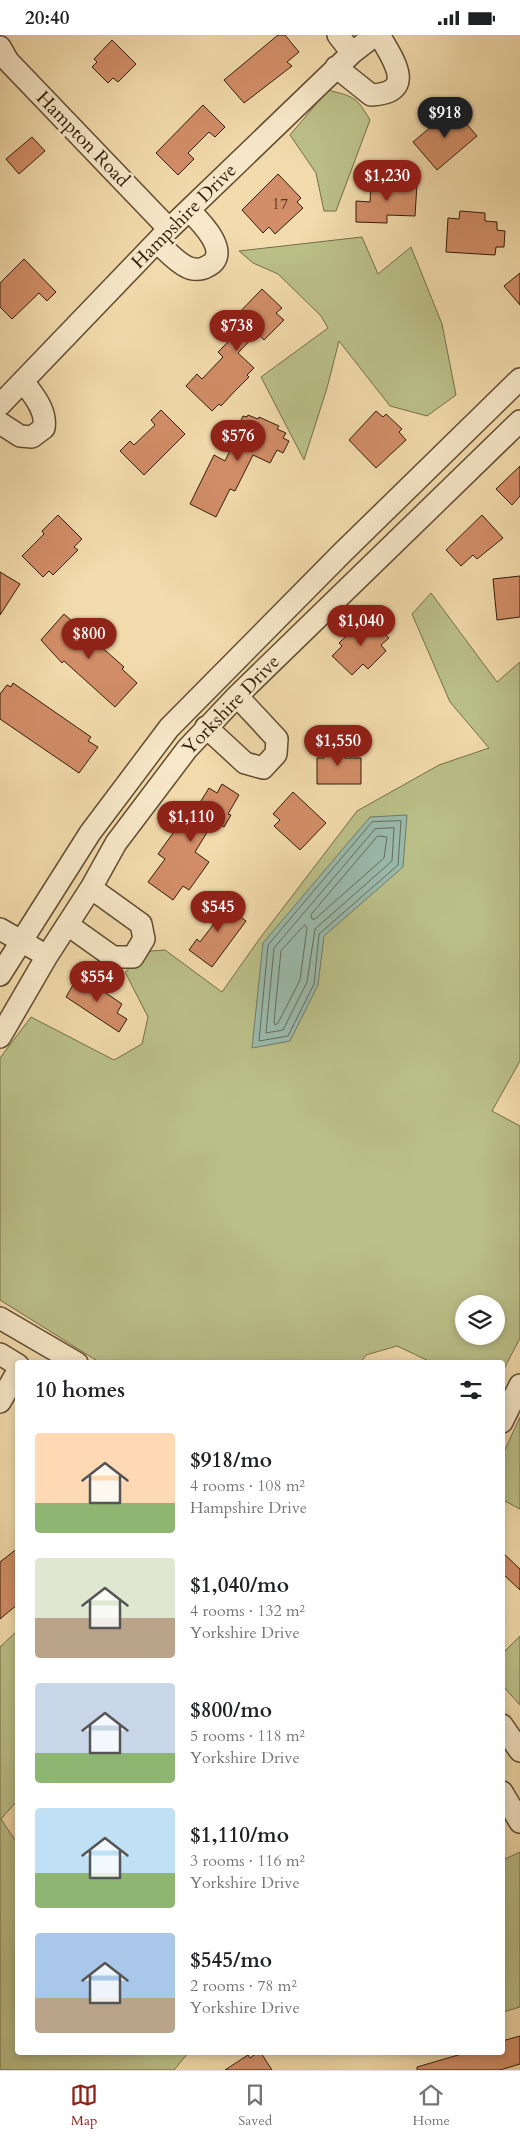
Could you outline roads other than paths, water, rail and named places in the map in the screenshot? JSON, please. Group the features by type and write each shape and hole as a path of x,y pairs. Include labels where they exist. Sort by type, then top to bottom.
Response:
{"street":[{"path":"338,35 352,53"},
{"path":"336,67 371,95 384,95 393,90 399,81 398,69 377,35"},
{"name":"Hampshire Drive","path":"0,405 189,210 336,67 377,35"},
{"name":"Hampton Road","path":"3,58 163,236 188,268 201,270 211,265 216,255 216,245 205,226 189,210"},
{"name":"Yorkshire Drive","path":"0,975 90,833 170,728 355,541 520,379"},
{"path":"0,423 20,436 32,437 44,428 46,420 42,409 23,381"},
{"name":"Yorkshire Drive","path":"0,1037 47,956 91,888 116,843 187,749 237,696 520,421"},
{"path":"355,541 376,561"},
{"path":"206,727 244,763 262,767 276,754 277,739 237,696"},
{"path":"68,925 113,957 133,957 144,939 141,923 91,888"},
{"path":"0,929 47,956"},
{"path":"0,1318 72,1360"},
{"path":"0,1354 15,1363"},
{"path":"0,1402 15,1376"},
{"path":"505,1416 520,1385"},
{"path":"505,1729 520,1751"},
{"path":"505,1797 520,1821"}],"water":[{"path":"407,815 403,867 324,936 318,985 290,1041 252,1048 263,943 370,817"}]}
